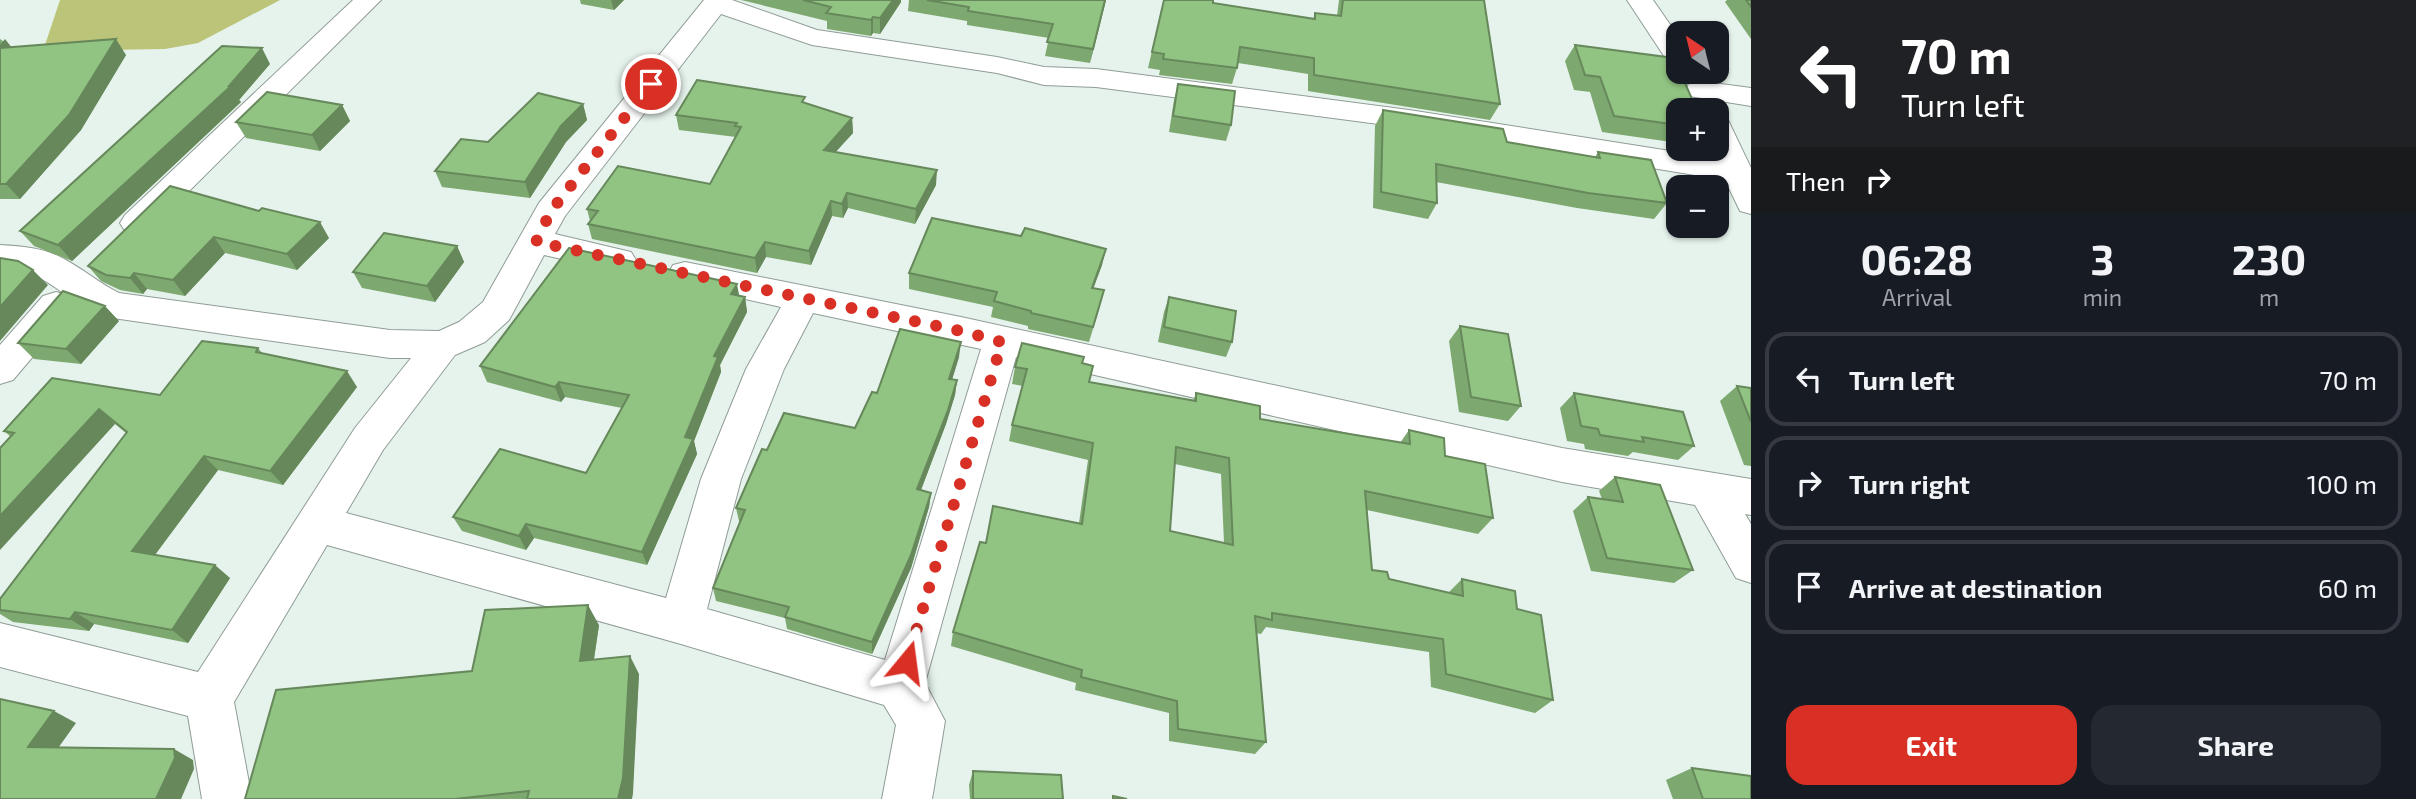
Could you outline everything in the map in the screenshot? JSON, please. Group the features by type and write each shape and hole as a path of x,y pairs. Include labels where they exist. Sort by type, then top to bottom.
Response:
{"street":[{"path":"0,370 94,265 368,0"},
{"path":"1640,0 1666,38"},
{"path":"94,265 113,305 390,344 442,345 472,332 496,312 551,211 716,1 812,37 997,65 1044,76 1096,78 1395,117 1738,172"},
{"path":"1699,91 1751,97"},
{"path":"1729,153 1751,203"},
{"path":"536,242 961,331 1562,465 1751,497"},
{"path":"0,257 23,258 51,266 94,265"},
{"path":"681,623 721,479 765,369 803,299"},
{"path":"900,687 1002,342"},
{"path":"227,799 209,698 369,439 442,345"},
{"path":"1708,489 1751,564"},
{"path":"318,524 681,623 900,687 921,721 907,799"},
{"path":"0,645 209,698"}],"green space":[{"path":"60,0 280,0 198,43 165,49 43,51"}],"building":[{"path":"803,0 893,0 880,18 873,17 871,20 826,13 831,7"},
{"path":"927,0 1105,0 1093,49 1047,42 1053,24 968,11 969,7"},
{"path":"1164,0 1213,0 1213,3 1315,19 1315,13 1341,16 1343,0 1484,0 1500,104 1314,75 1314,58 1240,47 1237,68 1163,59 1164,54 1152,52"},
{"path":"116,39 69,115 6,184 0,184 0,48"},
{"path":"1575,45 1666,57 1666,84 1685,84 1692,98 1666,98 1666,123 1614,116 1600,77 1585,75"},
{"path":"222,46 262,48 231,86 58,245 20,231"},
{"path":"697,80 805,97 802,102 852,118 824,150 937,170 916,209 847,193 842,204 831,201 809,251 765,242 755,258 588,224 598,211 587,209 618,166 710,184 741,127 735,126 737,123 676,115"},
{"path":"1178,84 1235,91 1231,125 1173,116"},
{"path":"267,92 342,105 312,135 236,122"},
{"path":"538,93 583,104 561,126 525,182 435,171 461,139 488,142"},
{"path":"1383,110 1503,129 1507,142 1600,158 1598,152 1651,160 1666,203 1588,193 1436,164 1437,203 1381,192"},
{"path":"170,186 259,211 262,208 320,222 287,254 214,237 173,280 134,273 130,278 106,275 88,266"},
{"path":"932,218 1021,236 1025,228 1106,249 1092,288 1104,290 1093,327 1031,313 994,301 997,292 909,273"},
{"path":"384,233 457,246 427,286 353,272"},
{"path":"569,248 737,284 731,294 745,297 714,356 718,357 685,437 693,439 642,552 526,524 519,536 453,517 500,449 586,473 629,395 559,382 555,387 480,366"},
{"path":"0,258 18,261 33,270 0,307"},
{"path":"63,291 105,306 66,349 18,343"},
{"path":"1169,297 1236,311 1232,342 1164,327"},
{"path":"1460,326 1508,334 1521,406 1471,397"},
{"path":"900,329 961,342 949,379 957,380 917,489 931,493 911,555 872,642 785,617 789,607 713,588 745,510 736,508 762,449 767,450 784,413 855,428 872,392 877,393"},
{"path":"202,341 258,348 256,352 347,371 270,471 204,456 132,551 215,565 172,630 75,612 70,619 0,610 0,599 127,432 99,409 0,516 0,448 14,433 4,431 52,378 160,395"},
{"path":"1022,343 1084,357 1082,363 1093,366 1089,382 1196,401 1196,393 1260,406 1260,419 1410,444 1409,430 1444,438 1445,456 1485,464 1493,518 1365,491 1372,570 1387,572 1389,579 1463,596 1462,579 1515,591 1517,609 1541,615 1553,700 1446,674 1443,639 1272,613 1272,620 1255,616 1266,742 1178,729 1177,701 1081,677 1082,670 953,632 980,542 986,543 993,506 1082,524 1093,443 1012,425 1027,369 1015,367","holes":["1176,447 1229,458 1233,545 1170,531"]},
{"path":"1737,386 1751,388 1751,422"},
{"path":"1574,393 1683,412 1694,446 1642,437 1644,442 1600,435 1598,429 1581,426"},
{"path":"1615,477 1660,485 1693,570 1607,558 1588,497 1623,502"},
{"path":"588,605 580,661 630,656 623,778 618,799 527,799 529,791 455,799 245,799 276,690 472,671 485,610"},
{"path":"0,699 54,711 28,747 174,749 175,758 156,799 0,799"},
{"path":"1692,768 1751,776 1751,799 1703,799"},
{"path":"973,771 1061,775 1063,799 973,799"}],"route":[{"path":"651,84 551,211 536,242 961,331 1002,342 907,662"}]}
